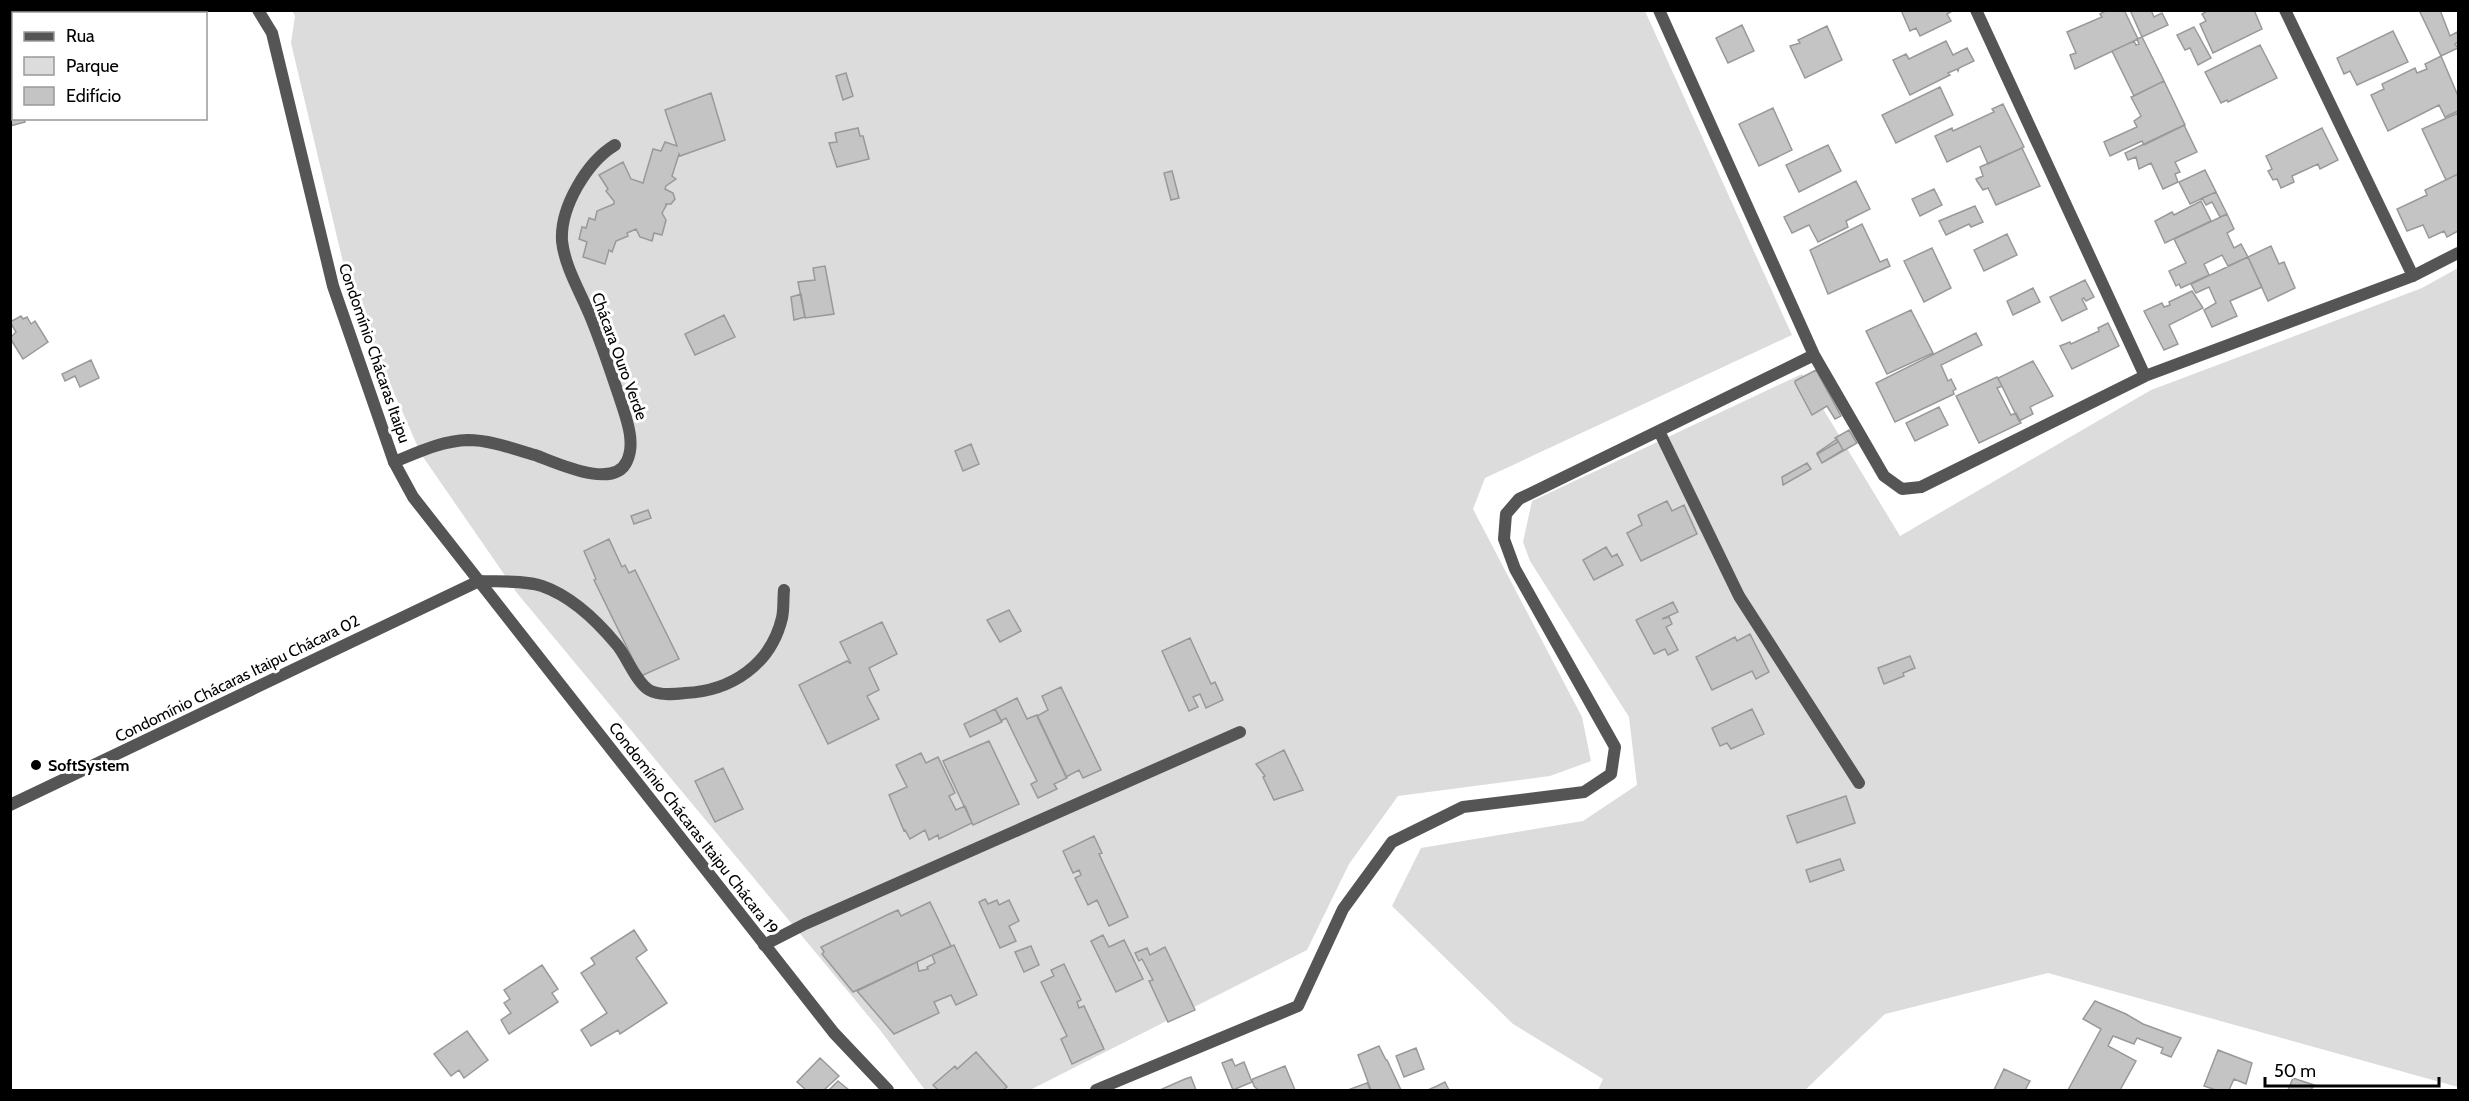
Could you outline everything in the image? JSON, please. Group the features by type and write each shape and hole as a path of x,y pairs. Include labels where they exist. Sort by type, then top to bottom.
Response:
{"street":[{"name":"Condomínio Chácaras Itaipu","path":"258,10 272,33 333,286 394,462 414,497 479,581"},
{"path":"1659,10 1814,356 1884,476 1902,489 1921,487 2145,376 2413,276 2458,253"},
{"path":"1976,10 2145,376"},
{"path":"2285,10 2413,276"},
{"name":"Chácara Ouro Verde","path":"394,462 438,443 470,440 536,456 570,470 601,474 619,470 627,463 631,434 599,339 569,267 562,240 565,215 587,170 601,154 615,145"},
{"path":"1096,1090 1298,1006 1343,909 1392,842 1462,807 1584,792 1611,774 1615,747 1515,569 1504,539 1506,514 1520,499 1814,356"},
{"path":"1659,431 1739,596 1859,783"},
{"path":"479,581 540,586 558,593 581,609 617,646 649,690 666,694 692,693 729,684 756,667 772,644 783,617 784,590"},
{"name":"Condomínio Chácaras Itaipu Chácara 02","path":"10,806 479,581"},
{"name":"Condomínio Chácaras Itaipu Chácara 19","path":"479,581 834,1033 888,1090"},
{"path":"764,945 805,924 1240,732"}],"green space":[{"path":"292,10 1645,11 1792,335 1485,478 1473,509 1582,717 1591,761 1550,776 1398,796 1349,864 1307,950 1030,1090 925,1090 880,1030 517,593 421,454 351,296 291,43 295,16"},
{"path":"2458,268 2458,1087 2048,973 1885,1014 1805,1090 1598,1090 1603,1079 1513,1024 1392,906 1421,848 1583,821 1637,785 1629,717 1530,561 1523,542 1532,501 1802,374 1900,536 2151,390 2422,288"}],"building":[{"path":"52,10 138,10 138,12 52,12"},
{"path":"153,10 191,10 192,12 154,12"},
{"path":"1901,10 1954,10 1947,14 1951,21 1920,36 1916,28 1910,31"},
{"path":"2107,10 2124,10 2138,39 2075,69 2070,55 2076,53 2067,32 2102,17 2100,14"},
{"path":"2130,10 2151,10 2154,17 2162,13 2168,25 2142,37"},
{"path":"2209,10 2254,10 2262,29 2213,53 2200,24 2206,21 2202,14"},
{"path":"2419,10 2440,10 2450,36 2457,32 2458,42 2455,44 2458,48 2441,56"},
{"path":"1742,25 1754,51 1728,63 1716,38"},
{"path":"1827,26 1842,60 1805,78 1790,46 1800,43 1798,40"},
{"path":"2194,27 2211,58 2198,65 2190,48 2185,50 2177,35"},
{"path":"2393,31 2408,62 2357,85 2350,71 2344,74 2337,58"},
{"path":"2142,37 2164,81 2134,96 2112,51 2134,41 2136,45 2139,44 2137,39"},
{"path":"1946,41 1953,55 1967,48 1974,61 1910,95 1893,60 1906,54 1909,59"},
{"path":"2260,45 2277,78 2228,102 2227,100 2221,103 2205,72"},
{"path":"2441,56 2458,96 2458,111 2445,117 2439,105 2388,131 2371,95 2384,89 2382,84 2415,68 2417,73 2427,69 2425,64"},
{"path":"846,73 853,96 843,100 836,76"},
{"path":"2164,81 2185,125 2144,145 2142,141 2110,156 2104,142 2137,127 2134,121 2141,116 2131,97"},
{"path":"1940,87 1953,115 1896,143 1882,115"},
{"path":"711,93 725,140 680,156 679,154 672,176 676,179 665,189 673,193 675,199 671,204 667,204 662,213 666,220 662,235 654,233 652,241 640,237 636,229 627,233 628,236 616,241 612,252 609,250 605,264 583,257 587,242 579,239 582,227 586,228 589,218 595,220 597,211 614,204 599,175 623,162 631,179 643,183 653,149 661,151 665,142 677,146 665,110"},
{"path":"2003,104 2024,147 1988,164 1980,146 1947,162 1935,136 1952,128 1953,131 1994,112 1992,109"},
{"path":"10,106 12,106 12,120 24,120 25,122 10,126"},
{"path":"1773,108 1792,150 1759,166 1739,124"},
{"path":"2458,113 2458,174 2446,180 2422,129"},
{"path":"2184,125 2197,152 2175,162 2180,172 2175,174 2178,182 2163,189 2151,163 2139,169 2136,157 2128,160 2125,153"},
{"path":"858,128 860,136 863,136 869,159 837,167 829,143 837,142 835,133"},
{"path":"2322,128 2338,160 2320,169 2318,164 2292,176 2294,182 2281,188 2277,179 2273,180 2268,171 2272,169 2266,156"},
{"path":"1828,145 1841,171 1799,192 1786,165"},
{"path":"2022,148 2040,186 1996,205 1988,188 1983,190 1976,179 1983,176 1980,167"},
{"path":"2205,170 2216,192 2190,204 2179,182"},
{"path":"1172,171 1179,198 1171,200 1164,173"},
{"path":"2458,174 2458,231 2447,237 2444,231 2429,238 2423,225 2407,231 2397,209 2427,195 2425,190"},
{"path":"1856,181 1870,209 1846,221 1848,227 1818,242 1809,225 1792,233 1784,217"},
{"path":"1934,189 1942,205 1920,216 1912,199"},
{"path":"2216,192 2227,214 2220,217 2212,202 2206,205 2202,198"},
{"path":"2201,201 2211,221 2165,243 2155,221 2172,212 2174,215"},
{"path":"1975,206 1983,222 1971,227 1969,224 1946,235 1939,221"},
{"path":"2227,214 2234,229 2227,233 2234,248 2241,244 2248,257 2228,266 2222,255 2204,264 2209,275 2181,288 2179,284 2176,286 2169,271 2186,263 2174,239"},
{"path":"1862,224 1880,262 1887,259 1890,266 1828,294 1810,250"},
{"path":"2007,234 2017,255 1984,271 1974,250"},
{"path":"2271,246 2279,264 2284,262 2295,288 2268,301 2248,257"},
{"path":"1932,248 1951,288 1924,302 1904,261"},
{"path":"2248,257 2262,287 2230,301 2237,316 2212,327 2204,310 2216,303 2209,287 2196,293 2191,284"},
{"path":"825,266 834,314 805,318 798,282 815,280 813,268"},
{"path":"2085,280 2094,297 2086,301 2082,299 2087,309 2062,321 2050,297"},
{"path":"2033,288 2040,302 2013,315 2007,301"},
{"path":"2192,291 2203,308 2169,325 2178,344 2164,350 2144,311 2162,303 2164,307 2170,305 2169,302"},
{"path":"801,294 805,317 794,320 791,297"},
{"path":"1911,310 1933,353 1887,374 1866,331"},
{"path":"724,315 735,337 695,355 685,334"},
{"path":"21,316 23,319 27,317 31,324 35,321 48,342 23,359 10,338 16,332 10,322"},
{"path":"2108,323 2119,346 2072,369 2060,346 2070,342 2071,344 2099,331 2098,328"},
{"path":"1976,333 1982,345 1941,365 1948,381 1951,379 1956,389 1953,391 1954,394 1895,422 1876,383"},
{"path":"91,360 99,378 80,387 75,376 65,381 62,374"},
{"path":"2033,361 2053,396 2030,407 2033,414 2019,421 1998,378"},
{"path":"1816,370 1841,416 1835,419 1827,406 1812,415 1795,383"},
{"path":"1997,377 2002,386 1997,388 2011,415 2016,413 2021,423 1979,443 1956,396"},
{"path":"1939,407 1948,425 1915,441 1906,423"},
{"path":"1849,430 1857,443 1822,463 1817,454 1838,442 1835,438"},
{"path":"1837,439 1843,450 1822,463 1817,453"},
{"path":"971,444 979,464 963,471 955,451"},
{"path":"1807,463 1811,469 1783,485 1782,477"},
{"path":"1667,501 1672,511 1684,505 1697,534 1641,561 1627,533 1642,525 1638,515"},
{"path":"648,510 651,518 634,524 631,516"},
{"path":"609,539 622,567 625,565 629,573 635,570 679,659 641,676 594,580 596,579 584,551"},
{"path":"1606,547 1612,557 1617,554 1623,565 1594,580 1583,560"},
{"path":"1673,602 1678,612 1662,619 1669,617 1672,624 1666,627 1678,650 1668,655 1665,649 1654,654 1636,620"},
{"path":"1009,610 1021,631 1000,642 987,620"},
{"path":"882,622 897,654 869,668 879,690 867,696 879,719 828,744 799,685 847,661 851,664 840,642"},
{"path":"1750,634 1769,672 1756,679 1752,671 1712,690 1696,657 1735,637 1737,641"},
{"path":"1190,638 1211,684 1215,682 1223,700 1206,708 1200,694 1193,697 1198,707 1189,711 1162,651"},
{"path":"1910,656 1915,668 1903,673 1904,676 1884,684 1878,668"},
{"path":"1061,687 1101,770 1083,778 1079,770 1066,777 1037,716 1048,710 1042,696"},
{"path":"1017,698 1027,719 1037,715 1067,778 1054,784 1057,789 1038,798 1031,784 1037,781 1006,718 1001,721 995,709"},
{"path":"995,709 1002,722 970,737 964,724"},
{"path":"1752,709 1764,734 1731,749 1727,743 1720,746 1712,728"},
{"path":"989,741 1019,804 973,825 943,761"},
{"path":"1284,750 1303,790 1274,800 1263,777 1265,776 1256,764"},
{"path":"921,753 926,763 938,757 955,793 949,796 956,810 965,806 972,823 939,839 938,835 929,840 925,830 910,839 904,831 889,795 907,787 896,765"},
{"path":"723,768 743,809 715,822 695,781"},
{"path":"1846,796 1855,823 1797,843 1787,816"},
{"path":"1094,836 1102,853 1099,854 1128,917 1109,926 1097,900 1088,905 1075,878 1081,875 1079,870 1073,873 1063,851"},
{"path":"1840,859 1844,870 1810,882 1806,870"},
{"path":"985,899 988,904 997,900 999,905 1009,900 1019,921 1009,926 1016,941 1000,948 979,902"},
{"path":"930,902 951,946 853,992 822,954 824,952 821,947 889,914 898,910 901,916"},
{"path":"634,930 647,950 636,958 667,1003 620,1034 618,1030 591,1046 581,1030 607,1013 581,973 595,964 591,958"},
{"path":"1103,935 1109,947 1124,940 1143,979 1116,992 1091,941"},
{"path":"954,945 977,995 956,1005 951,995 934,1002 939,1013 894,1034 857,991 917,962 919,971 928,969 927,967 935,963 932,955"},
{"path":"1031,946 1039,965 1024,972 1015,952"},
{"path":"1165,947 1195,1010 1168,1022 1149,981 1153,980 1142,959 1139,961 1135,953 1147,948 1150,955"},
{"path":"1064,964 1081,1000 1077,1002 1079,1008 1084,1006 1104,1049 1072,1064 1061,1039 1067,1036 1041,982 1054,976 1051,970"},
{"path":"542,965 558,989 552,993 558,1002 509,1034 501,1020 511,1013 504,1003 510,999 504,990"},
{"path":"2095,1001 2143,1024 2181,1038 2171,1057 2161,1053 2163,1048 2137,1038 2134,1044 2113,1036 2108,1046 2136,1061 2120,1090 2068,1090 2101,1029 2083,1019"},
{"path":"467,1031 488,1060 464,1078 459,1070 451,1076 434,1054"},
{"path":"1379,1046 1401,1090 1371,1090 1358,1055"},
{"path":"1416,1048 1424,1069 1404,1077 1396,1056"},
{"path":"2218,1050 2252,1063 2246,1084 2234,1079 2229,1090 2216,1090 2204,1086"},
{"path":"976,1052 1007,1087 1003,1090 938,1090 933,1085 955,1066 957,1069"},
{"path":"820,1058 839,1076 824,1090 806,1090 797,1082"},
{"path":"1232,1059 1235,1066 1244,1062 1252,1082 1233,1090 1222,1063"},
{"path":"1285,1066 1295,1090 1258,1090 1254,1086 1253,1079"},
{"path":"2004,1069 2030,1081 2025,1090 1994,1090"},
{"path":"1191,1077 1196,1090 1160,1090 1185,1079"},
{"path":"2293,1078 2314,1085 2311,1090 2288,1090"},
{"path":"838,1081 849,1090 829,1090"},
{"path":"1445,1082 1449,1090 1428,1090 1437,1086"},
{"path":"1367,1083 1370,1090 1348,1090"}],"place":[{"name":"SoftSystem","path":"36,765"}]}
